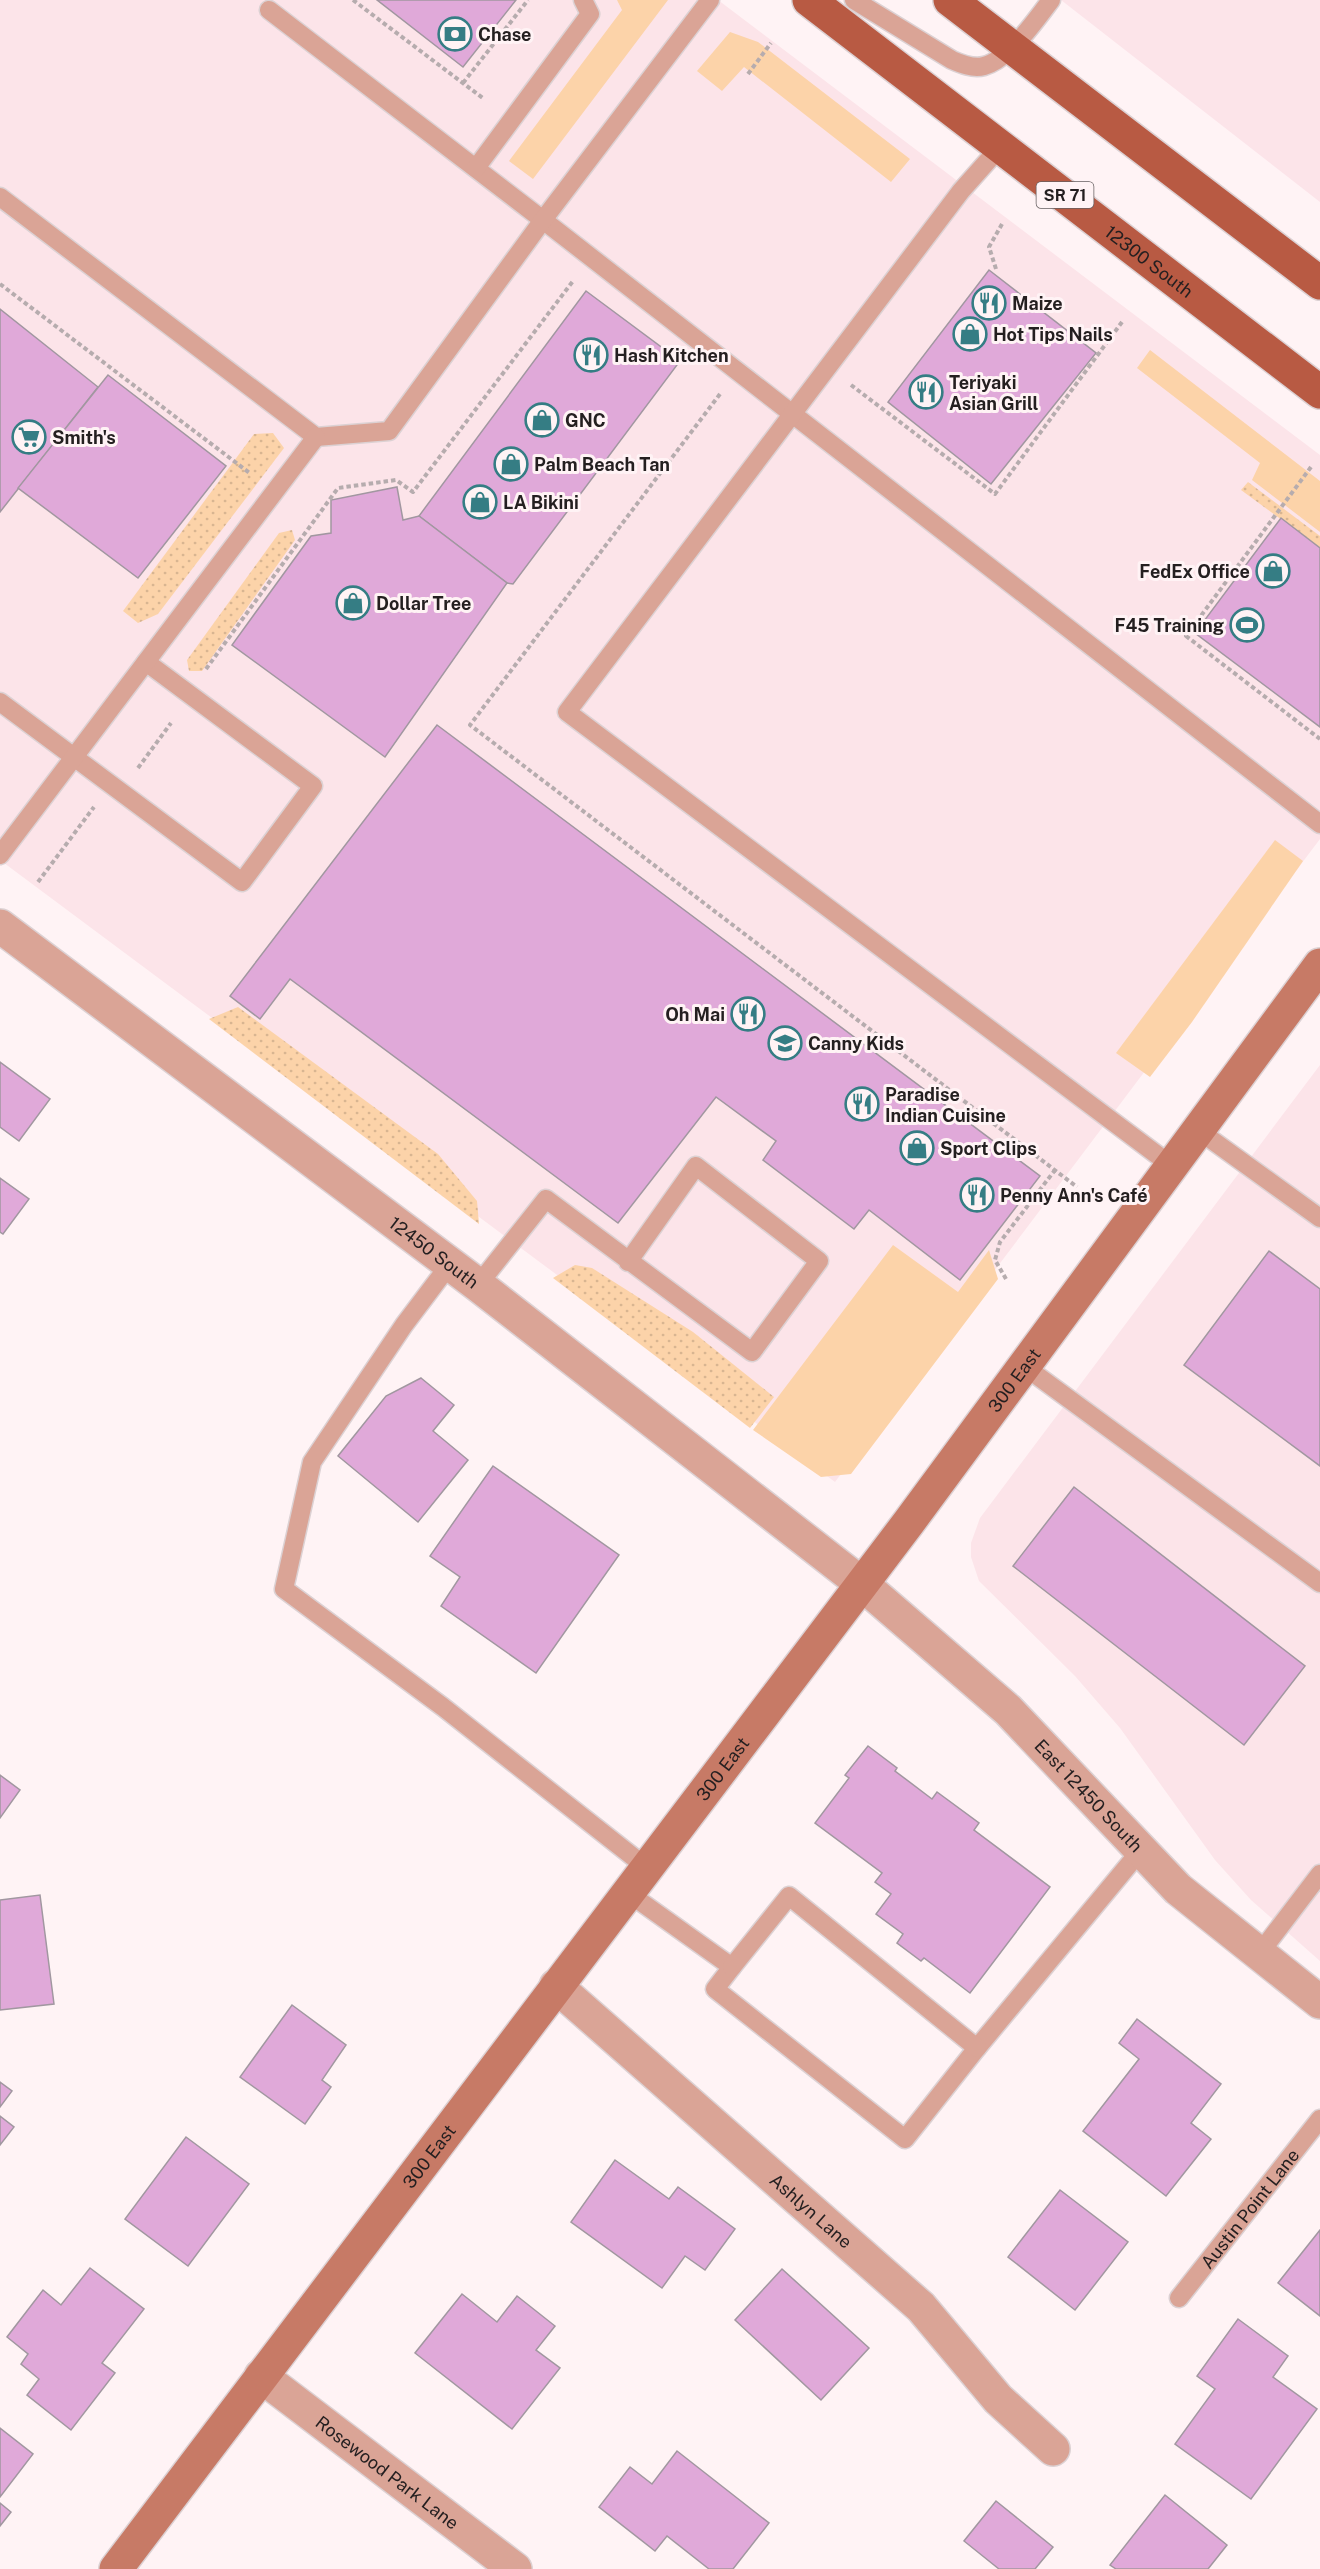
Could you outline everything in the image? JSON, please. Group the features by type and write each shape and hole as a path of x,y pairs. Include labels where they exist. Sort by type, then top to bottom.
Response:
{"main road":[{"name":"12300 South","path":"809,0 1320,392"},
{"path":"950,0 1320,283"},
{"name":"300 East","path":"116,2569 862,1584 1198,1130 1314,985"}],"street":[{"name":"12450 South","path":"0,926 478,1285 862,1584"},
{"name":"East 12450 South","path":"862,1584 1008,1710 1178,1889 1320,2002"},
{"name":"Ashlyn Lane","path":"556,1986 921,2307 998,2398 1053,2449"},
{"name":"Rosewood Park Lane","path":"261,2376 515,2569"}],"lane":[{"path":"476,168 590,14 583,0"},
{"path":"0,197 316,437 389,431 543,220 710,0"},
{"path":"854,0 952,60 966,66 985,66 1013,48 1051,0"},
{"path":"269,10 476,168 1320,824"},
{"path":"1001,146 961,191 567,712 1172,1166"},
{"path":"0,855 316,437"},
{"path":"0,702 242,882 313,786 146,663"},
{"path":"1198,1130 1320,1218"},
{"path":"478,1285 546,1199 628,1262 752,1352 819,1261 696,1166 628,1262"},
{"path":"450,1264 404,1325 312,1462 284,1589 443,1707 732,1967"},
{"path":"1024,1366 1320,1583"},
{"path":"977,2048 789,1896 715,1989 905,2139 1141,1850"},
{"path":"1259,1954 1320,1874"},
{"name":"Austin Point Lane","path":"1179,2298 1320,2119"}],"path":[{"path":"353,0 484,99"},
{"path":"463,83 528,0"},
{"path":"748,74 771,43"},
{"path":"996,269 988,247 1002,224"},
{"path":"0,284 256,478"},
{"path":"851,385 994,494 1122,322"},
{"path":"1311,467 1186,636 1320,739"},
{"path":"135,772 171,723"},
{"path":"38,882 94,806"},
{"path":"1006,1279 995,1260 1000,1242 1055,1170"}],"shaded area":[{"path":"0,0 718,0 1320,455 1320,839 835,1482 0,860"},
{"path":"617,0 668,0 533,179 509,161 622,10"},
{"path":"1061,0 1320,0 1320,202"},
{"path":"730,32 758,42 910,159 891,182 744,67 722,91 697,71"},
{"path":"1150,350 1320,481 1320,532 1252,480 1260,463 1137,368"},
{"path":"273,433 284,448 158,614 138,623 123,611 254,434"},
{"path":"1248,482 1320,536 1320,548 1241,490"},
{"path":"292,530 295,540 202,671 189,671 187,660 279,533"},
{"path":"1275,840 1303,861 1192,1022 1150,1077 1116,1053"},
{"path":"238,1007 438,1154 477,1201 479,1224 209,1019"},
{"path":"1320,1065 1320,1961 1251,1900 1215,1860 1120,1728 1075,1676 979,1581 971,1557 971,1543 980,1518"},
{"path":"893,1245 958,1292 989,1250 998,1279 851,1474 821,1477 753,1430"},
{"path":"575,1265 592,1268 693,1332 774,1397 750,1428 553,1278"}],"building":[{"name":"Chase","path":"377,0 516,0 463,67"},
{"path":"989,270 1096,353 991,484 888,402"},
{"path":"586,291 680,361 513,584 507,583 419,516"},
{"name":"Smith's","path":"0,309 98,387 0,512"},
{"path":"108,375 226,466 138,578 18,488"},
{"path":"397,487 403,520 419,516 507,583 385,757 232,645 311,536 331,533 331,500"},
{"path":"1281,518 1320,548 1320,727 1195,633"},
{"path":"437,725 1040,1176 960,1280 869,1210 854,1229 763,1160 776,1141 716,1097 618,1223 290,979 260,1019 230,996"},
{"path":"0,1062 50,1099 19,1141 0,1127"},
{"path":"0,1178 29,1199 3,1234 0,1232"},
{"path":"1269,1251 1320,1289 1320,1466 1184,1365"},
{"path":"421,1378 454,1405 433,1431 468,1460 418,1522 338,1456 386,1396"},
{"path":"493,1466 619,1555 536,1673 441,1606 460,1577 430,1556"},
{"path":"1074,1487 1305,1666 1244,1745 1013,1566"},
{"path":"868,1746 897,1768 895,1771 932,1799 937,1792 979,1823 974,1830 1050,1887 970,1993 924,1958 921,1961 897,1943 903,1934 876,1914 891,1894 875,1882 882,1873 815,1823 849,1778 845,1775"},
{"path":"0,1775 20,1790 0,1818"},
{"path":"40,1895 54,2004 0,2010 0,1900"},
{"path":"292,2005 346,2045 322,2080 331,2087 305,2124 240,2077"},
{"path":"1137,2019 1221,2084 1191,2123 1211,2139 1166,2196 1083,2131 1139,2059 1119,2043"},
{"path":"0,2082 12,2091 0,2107"},
{"path":"0,2116 14,2127 0,2145"},
{"path":"186,2137 249,2184 188,2266 125,2219"},
{"path":"615,2160 669,2199 678,2187 735,2229 705,2270 685,2256 662,2288 571,2222"},
{"path":"1060,2190 1128,2242 1075,2310 1008,2257"},
{"path":"1320,2230 1320,2316 1278,2283"},
{"path":"90,2268 144,2309 102,2363 115,2373 71,2430 27,2395 39,2379 21,2364 28,2354 7,2337 43,2290 61,2305"},
{"path":"782,2269 869,2348 821,2400 735,2320"},
{"path":"462,2294 497,2322 517,2296 555,2326 536,2350 560,2368 512,2429 415,2353"},
{"path":"1238,2319 1288,2356 1273,2377 1317,2409 1251,2499 1175,2444 1215,2389 1197,2376"},
{"path":"0,2428 33,2454 0,2497"},
{"path":"677,2451 769,2523 733,2569 709,2569 667,2536 655,2551 599,2507 630,2467 652,2484"},
{"path":"1165,2495 1227,2545 1208,2569 1116,2569 1110,2565"},
{"path":"996,2501 1053,2547 1035,2569 999,2569 964,2541"},
{"path":"0,2503 11,2512 0,2526"}],"place":[{"name":"Chase","path":"455,34"},
{"name":"Maize","path":"989,303"},
{"name":"Hot Tips Nails","path":"970,334"},
{"name":"Hash Kitchen","path":"591,355"},
{"name":"Teriyaki Asian Grill","path":"926,392"},
{"name":"GNC","path":"542,420"},
{"name":"Smith's","path":"29,437"},
{"name":"Palm Beach Tan","path":"511,464"},
{"name":"LA Bikini","path":"480,502"},
{"name":"FedEx Office","path":"1273,571"},
{"name":"Dollar Tree","path":"353,603"},
{"name":"F45 Training","path":"1247,625"},
{"name":"Oh Mai","path":"748,1014"},
{"name":"Canny Kids","path":"785,1043"},
{"name":"Paradise Indian Cuisine","path":"862,1104"},
{"name":"Sport Clips","path":"917,1148"},
{"name":"Penny Ann's Café","path":"977,1195"}]}
